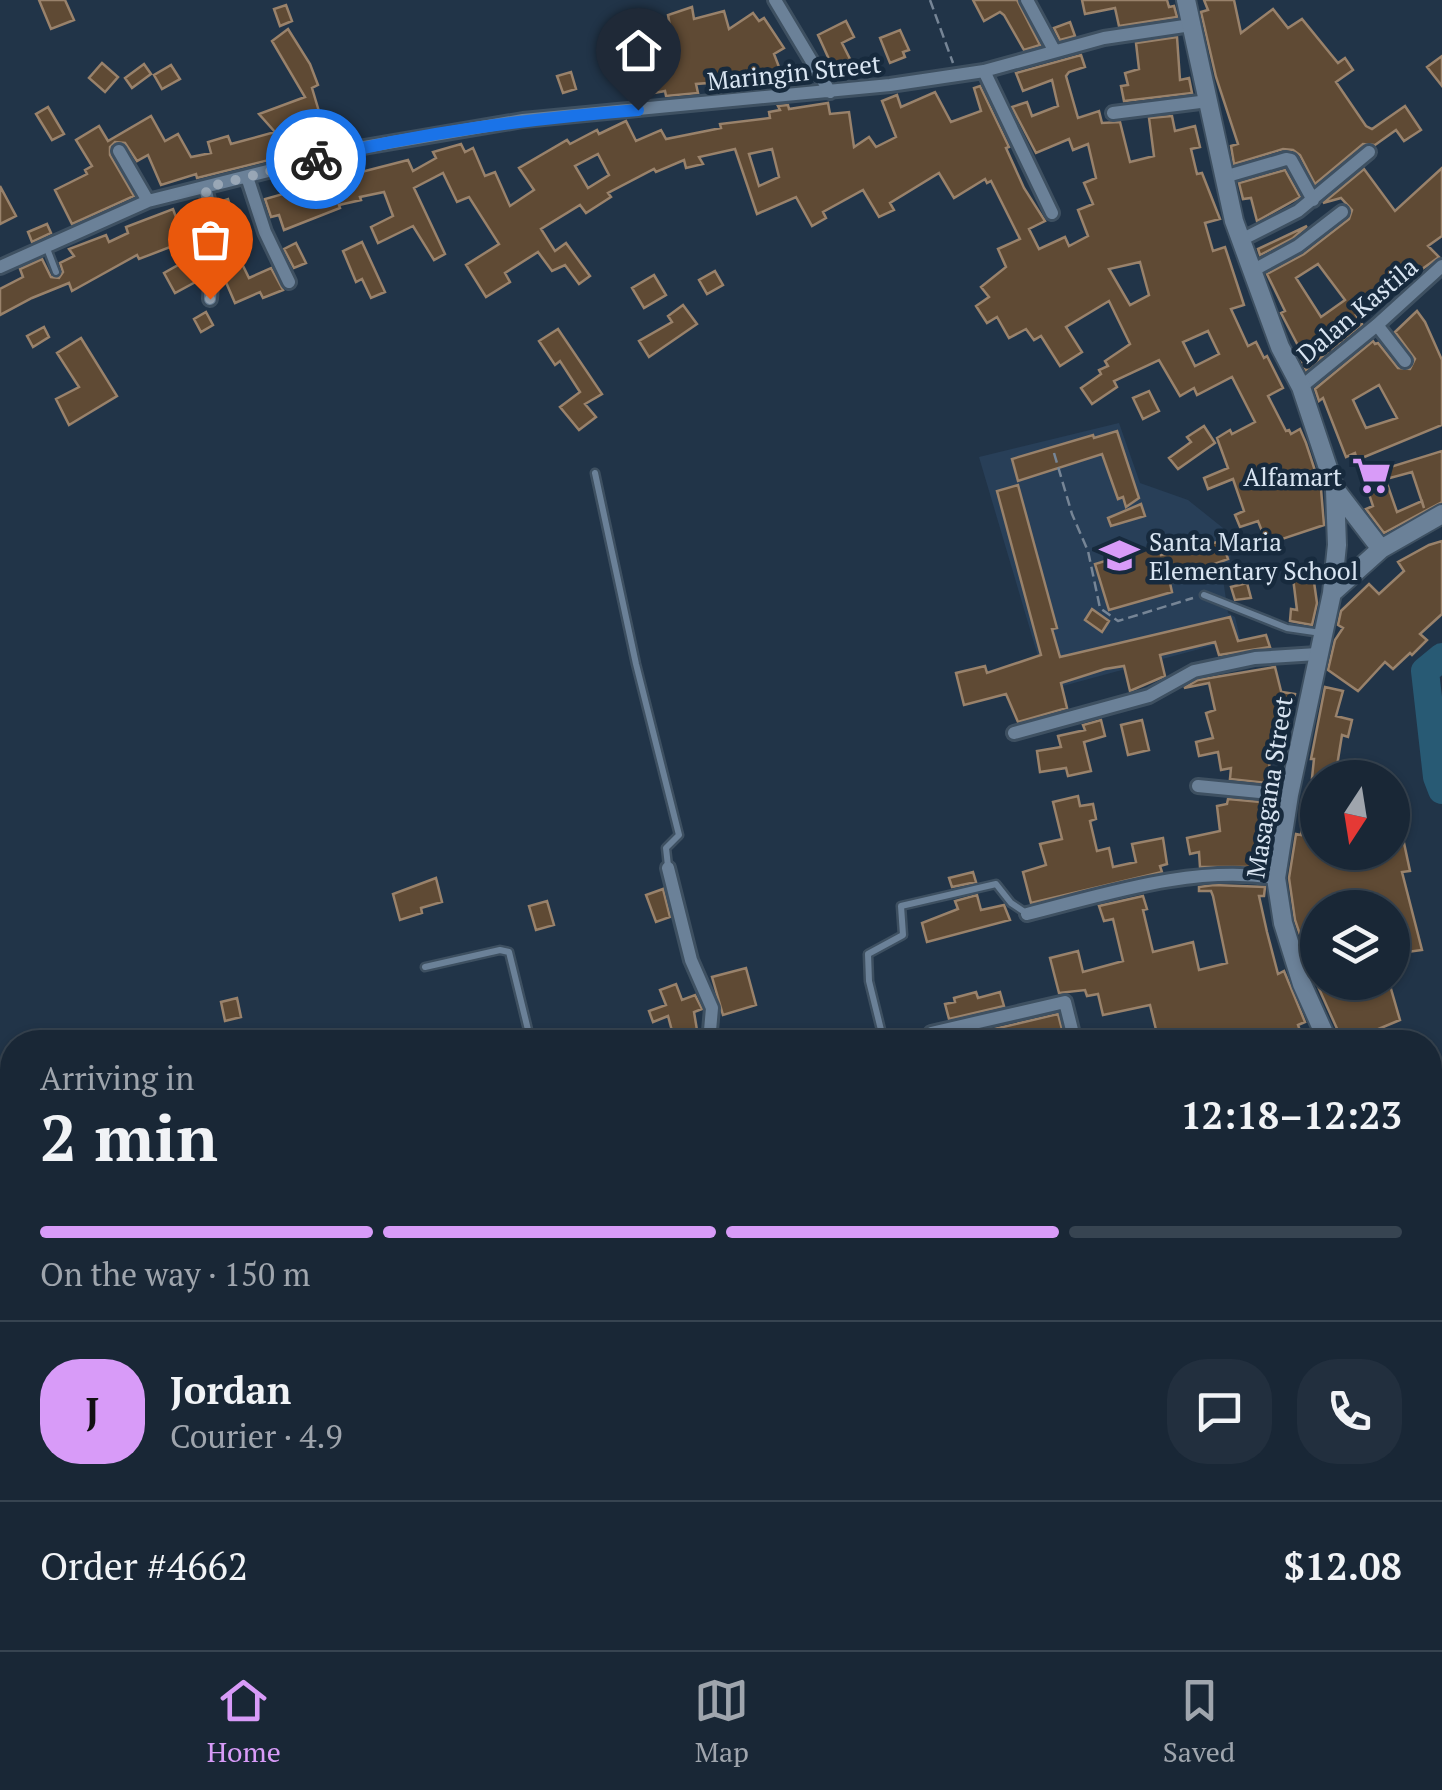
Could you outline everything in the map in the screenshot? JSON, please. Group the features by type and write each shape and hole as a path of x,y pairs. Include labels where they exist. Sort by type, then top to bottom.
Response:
{"street":[{"path":"775,0 830,92"},
{"path":"1028,0 1054,50"},
{"path":"1186,0 1224,178 1252,272 1280,347 1300,387 1335,489 1382,549"},
{"name":"Maringin Street","path":"0,267 148,200 364,147 522,120 830,92 984,71 1104,38 1190,25"},
{"path":"984,71 1052,213"},
{"path":"1113,113 1208,100"},
{"path":"119,151 148,200"},
{"path":"1241,240 1313,200 1370,152"},
{"path":"1224,178 1291,160 1313,200"},
{"path":"247,177 266,232 290,282"},
{"path":"205,188 215,226 210,299"},
{"path":"1252,272 1298,246 1342,212"},
{"name":"Dalan Kastila","path":"1300,387 1377,326 1442,266"},
{"path":"1377,326 1404,362"},
{"name":"Masagana Street","path":"1319,1030 1283,923 1276,878 1289,795 1332,593 1338,546 1335,489"},
{"path":"1332,593 1382,549 1442,514"},
{"path":"1014,733 1150,696 1194,671 1255,658 1317,654"},
{"path":"1198,786 1289,795"},
{"path":"668,868 691,960 712,1008 708,1030"},
{"path":"1027,914 1196,876 1276,878"},
{"path":"944,1030 1064,1002 1072,1030"}],"lane":[{"path":"46,245 56,272"},
{"path":"594,472 679,835 666,848 668,868"},
{"path":"1204,594 1286,628 1322,633"},
{"path":"881,1030 869,981 868,954 903,934 901,906 996,884 1011,903 1027,914"},
{"path":"425,967 500,950 509,952 528,1030"}],"path":[{"path":"930,0 956,74"},
{"path":"1054,453 1088,552 1100,608 1118,621 1204,594"}],"shaded area":[{"name":"Santa Maria Elementary School","path":"1119,423 1140,483 1188,500 1223,528 1231,548 1223,579 1228,613 1235,617 1240,638 1048,690 979,457"}],"building":[{"path":"39,0 65,0 74,20 51,29"},
{"path":"973,0 1017,0 1040,45 1024,50 1004,15 1000,12 984,21"},
{"path":"1082,0 1167,0 1177,17 1119,26 1115,8 1085,14"},
{"path":"1204,0 1234,0 1241,33 1273,9 1288,28 1302,19 1338,63 1345,58 1353,70 1336,82 1366,126 1372,129 1405,106 1421,130 1404,141 1396,130 1375,145 1363,144 1315,184 1300,155 1293,150 1283,149 1234,164 1231,146 1238,144 1216,77 1201,12 1208,10"},
{"path":"286,5 292,21 280,26 274,9"},
{"path":"692,7 694,19 724,11 729,29 753,13 759,21 764,18 784,48 774,54 786,85 771,86 768,78 742,82 741,74 696,84 698,93 666,96 665,91 637,96 635,85 630,86 625,54 674,47 668,15"},
{"path":"846,21 854,37 842,43 850,59 833,68 818,35"},
{"path":"1070,22 1075,36 1060,40 1054,28"},
{"path":"288,29 318,85 312,88 329,145 161,185 148,155 137,161 125,143 115,142 110,155 134,196 72,224 55,190 87,174 85,170 92,166 76,140 99,126 108,141 151,116 165,141 178,134 191,157 211,153 208,142 228,136 231,144 275,132 259,114 305,97 272,41"},
{"path":"900,30 909,50 903,52 905,57 890,63 880,38"},
{"path":"1177,37 1180,80 1189,78 1192,93 1124,101 1121,86 1128,85 1125,73 1139,69 1136,43"},
{"path":"1081,55 1085,67 1066,76 1078,118 1099,111 1102,123 1120,122 1130,162 1154,156 1149,118 1172,116 1175,131 1195,126 1200,147 1191,149 1197,174 1202,173 1220,219 1205,223 1213,251 1225,247 1244,305 1231,309 1248,346 1256,342 1283,388 1268,396 1286,431 1291,434 1300,429 1321,489 1324,525 1267,544 1258,521 1240,527 1235,515 1244,511 1233,479 1208,489 1204,478 1228,468 1217,438 1255,422 1232,377 1197,395 1194,388 1180,396 1159,360 1114,381 1117,387 1092,404 1081,388 1101,374 1099,370 1108,366 1105,361 1130,344 1109,301 1066,327 1082,352 1060,366 1041,336 1034,340 1026,329 1009,338 997,317 987,323 976,306 989,297 981,287 1006,267 998,249 1020,239 991,181 987,183 985,179 954,198 939,173 890,203 894,210 879,217 863,190 823,212 826,218 812,226 796,197 757,214 735,149 699,157 703,164 686,168 684,160 656,172 654,169 608,193 611,197 586,213 580,205 541,229 555,251 566,243 590,276 579,284 565,265 552,271 538,252 505,273 510,282 486,297 466,265 499,244 469,197 457,202 443,173 414,188 445,254 434,260 413,226 378,243 371,227 393,216 384,192 360,197 361,200 339,205 340,208 284,230 279,215 271,217 265,199 308,187 306,181 328,174 330,180 408,160 413,171 436,158 433,152 461,144 465,152 473,148 485,176 495,172 510,206 534,190 519,168 567,140 570,144 626,121 636,141 661,130 666,139 721,128 720,124 770,118 769,112 780,110 778,106 788,105 789,109 828,103 830,114 849,112 854,147 869,137 876,147 896,137 882,101 897,95 901,107 935,92 951,122 981,111 974,88 980,86 1024,188 1045,221 1029,229 1039,249 1065,237 1069,246 1088,236 1078,210 1093,204 1084,183 1096,178 1088,144 1073,150 1069,139 1036,153 1012,107 1027,102 1032,116 1058,106 1052,80 1023,91 1016,73","holes":["772,149 779,177 759,186 749,154","598,154 609,175 588,188 575,166","1140,262 1149,295 1130,305 1109,269","1208,331 1219,354 1195,366 1183,342"]},
{"path":"1442,56 1442,86 1427,67"},
{"path":"102,63 118,77 105,92 89,78"},
{"path":"144,64 151,74 132,88 125,78"},
{"path":"171,65 180,79 162,89 154,75"},
{"path":"571,72 576,89 563,93 557,76"},
{"path":"48,107 64,134 52,140 36,114"},
{"path":"1442,168 1442,236 1428,246 1439,257 1408,279 1404,275 1374,304 1356,315 1362,324 1306,370 1301,359 1304,357 1281,313 1285,311 1267,274 1304,254 1349,219 1352,210 1341,198 1323,203 1364,169 1395,211","holes":["1318,264 1345,300 1321,317 1296,278"]},
{"path":"1285,170 1300,197 1257,221 1251,198 1243,199 1239,183"},
{"path":"0,186 16,216 0,224"},
{"path":"228,199 235,222 225,226 219,202"},
{"path":"173,209 177,220 201,212 204,234 139,259 137,255 72,291 69,283 0,315 0,289 23,277 20,269 42,259 51,277 59,278 63,272 60,263 74,256 69,249 106,235 109,242 128,233 126,227"},
{"path":"47,224 51,233 32,242 28,232"},
{"path":"1307,226 1293,238 1260,255 1258,249"},
{"path":"229,237 249,278 271,268 283,290 263,298 260,292 235,303 222,273 224,239"},
{"path":"362,242 385,292 371,298 362,279 356,282 343,251"},
{"path":"296,243 306,263 294,268 284,249"},
{"path":"203,251 201,279 175,293 164,273"},
{"path":"715,271 723,285 707,294 699,280"},
{"path":"654,275 666,295 644,308 632,288"},
{"path":"683,305 697,324 649,357 639,341 672,322 668,316"},
{"path":"1417,311 1425,322 1442,360 1442,425 1357,460 1355,453 1346,457 1323,398 1319,401 1315,389 1373,341 1398,368 1410,369 1415,359 1395,332","holes":["1379,385 1397,418 1366,428 1353,400"]},
{"path":"206,312 213,325 201,332 194,319"},
{"path":"44,327 49,337 33,347 27,336"},
{"path":"558,329 602,394 585,404 596,417 579,430 560,407 580,392 560,361 555,365 539,341"},
{"path":"81,338 117,396 69,425 56,399 79,387 57,353"},
{"path":"1149,391 1159,411 1143,419 1133,398"},
{"path":"1204,426 1215,443 1178,469 1169,458 1191,442 1187,437"},
{"path":"1117,431 1139,498 1126,507 1123,497 1118,499 1102,454 1018,481 1012,459"},
{"path":"1442,451 1442,502 1384,533 1366,509 1373,506 1363,476 1382,469 1397,512 1422,501 1412,472 1390,478 1387,468"},
{"path":"1018,485 1057,628 1052,629 1060,657 1230,617 1238,641 1266,635 1270,647 1219,655 1215,642 1160,655 1165,676 1130,691 1124,666 1105,669 1061,683 1067,708 1018,722 1006,694 964,705 956,673 985,666 987,673 1041,655 997,491"},
{"path":"1141,504 1145,516 1111,526 1108,518"},
{"path":"1222,541 1228,559 1209,566 1210,572 1170,583 1172,592 1109,610 1095,564 1158,545 1161,555"},
{"path":"1442,541 1442,614 1420,634 1427,640 1393,669 1385,662 1358,691 1328,670 1335,640 1343,628 1338,625 1341,611 1369,584 1379,594 1404,571 1398,562"},
{"path":"1313,575 1317,603 1312,625 1290,621 1291,609 1297,610 1293,578"},
{"path":"1247,583 1251,598 1235,600 1231,587"},
{"path":"1092,609 1109,621 1102,632 1085,620"},
{"path":"1275,667 1282,695 1295,694 1286,747 1272,746 1267,783 1230,779 1231,768 1221,770 1218,752 1199,756 1196,742 1213,738 1206,713 1215,710 1209,683 1184,688 1198,680"},
{"path":"1325,687 1343,691 1336,716 1352,720 1348,737 1342,735 1338,760 1311,759"},
{"path":"1101,720 1105,736 1084,742 1091,771 1068,776 1066,768 1040,772 1037,751 1061,747 1058,736 1085,730 1083,725"},
{"path":"1142,720 1149,750 1128,755 1121,725"},
{"path":"1078,796 1080,806 1093,804 1096,819 1090,821 1097,851 1109,848 1113,867 1136,862 1132,844 1163,838 1167,864 1160,866 1162,872 1031,903 1023,872 1046,865 1040,844 1062,839 1053,802"},
{"path":"1228,799 1273,803 1265,867 1200,867 1199,852 1190,854 1187,838 1220,831 1217,806 1227,804"},
{"path":"1296,834 1300,835 1300,870 1410,870 1402,872 1407,890 1300,890 1300,935 1289,878"},
{"path":"973,872 976,882 952,887 949,878"},
{"path":"436,878 442,902 400,920 393,894"},
{"path":"1199,887 1265,887 1264,896 1259,896 1267,932 1278,974 1284,971 1305,1022 1298,1025 1300,1030 1156,1030 1150,1005 1103,1015 1098,994 1087,996 1085,990 1059,993 1050,958 1078,951 1083,972 1123,961 1113,919 1104,921 1099,906 1143,896 1153,952 1193,942 1199,970 1227,963 1213,896 1211,891 1199,891"},
{"path":"663,889 670,917 656,922 646,895"},
{"path":"977,895 981,910 1004,905 1010,920 927,942 922,923 958,909 955,901"},
{"path":"547,901 554,925 536,930 529,906"},
{"path":"1410,903 1422,950 1410,952"},
{"path":"746,968 756,1005 723,1015 712,977"},
{"path":"676,984 682,1000 695,995 702,1009 694,1012 697,1030 672,1030 668,1016 653,1022 649,1011 666,1005 660,990"},
{"path":"976,992 978,998 1000,992 1004,1006 949,1019 945,1004"},
{"path":"237,998 241,1017 225,1021 221,1002"},
{"path":"1324,1000 1394,1000 1400,1020 1376,1030 1338,1030"},
{"path":"1058,1014 1062,1030 990,1030"}],"waterway":[{"path":"1442,657 1425,671 1437,777 1442,790"}],"way so far":[{"path":"210,299 215,226 205,188 316,159"}],"place":[{"name":"Alfamart","path":"1372,476"},
{"name":"Santa Maria Elementary School","path":"1119,555"}],"route":[{"path":"316,159 522,120 638,110"}]}
